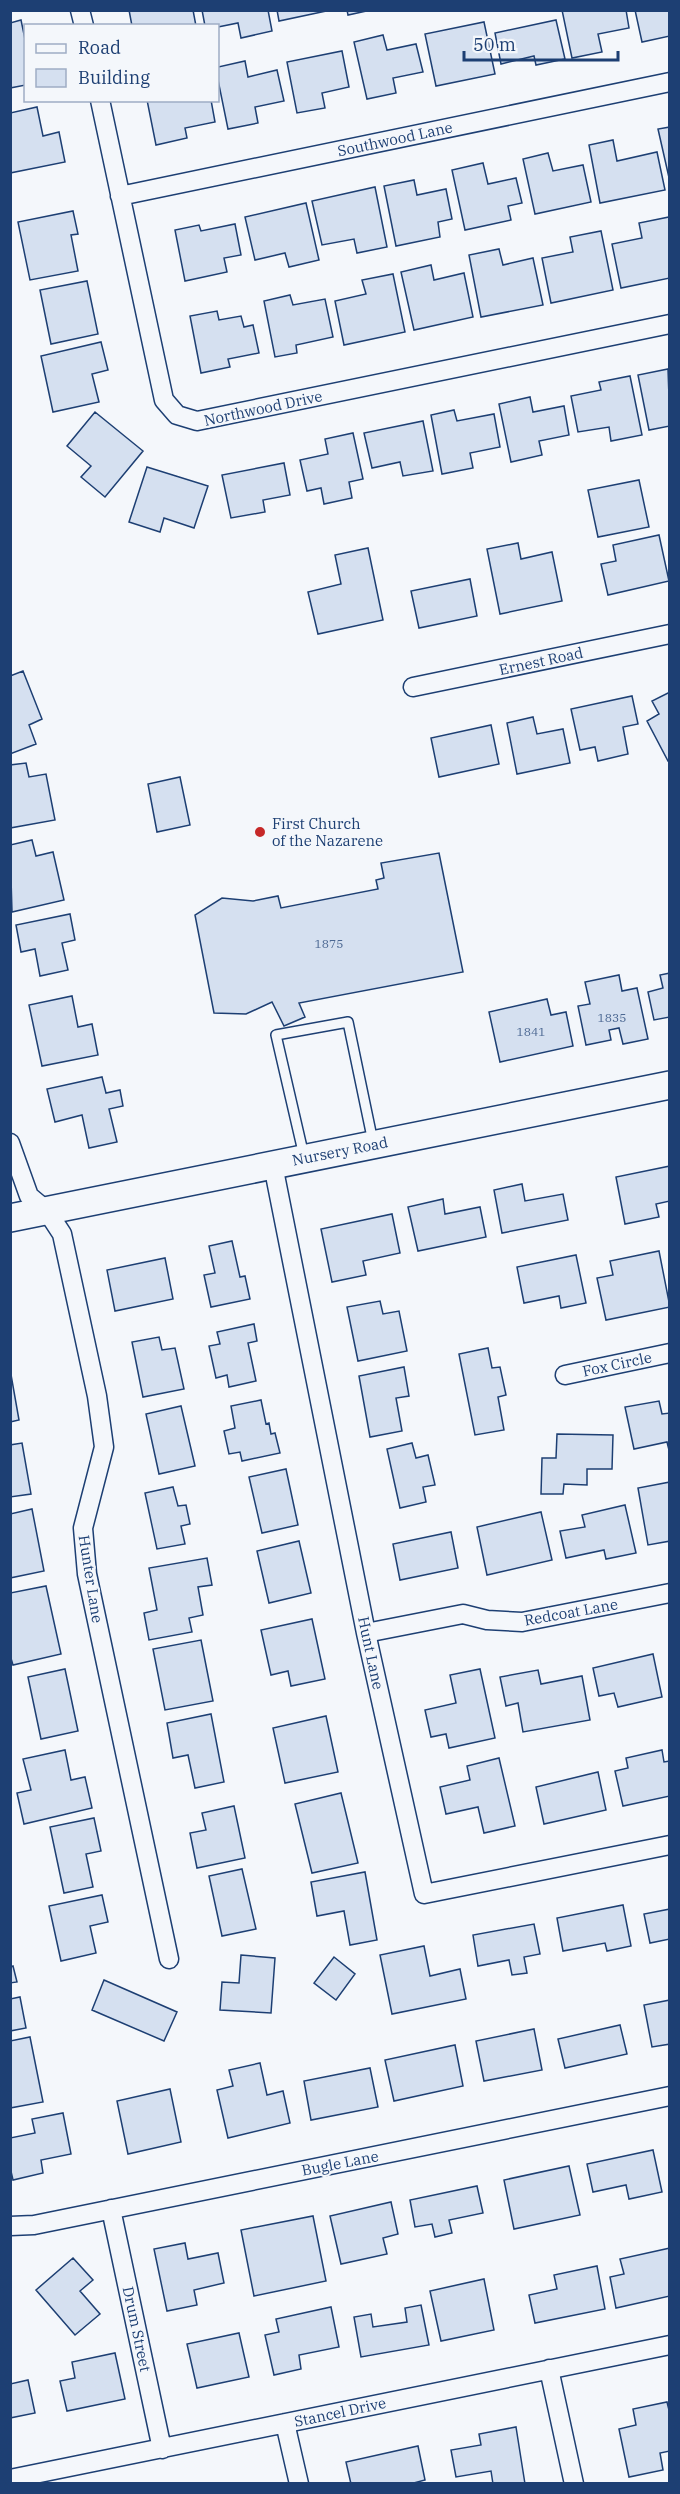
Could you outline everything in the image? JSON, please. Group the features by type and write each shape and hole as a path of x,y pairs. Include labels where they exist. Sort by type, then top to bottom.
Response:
{"street":[{"name":"Southwood Lane","path":"120,196 669,82"},
{"name":"Northwood Drive","path":"100,102 164,400 177,415 197,421 669,324"},
{"name":"Ernest Road","path":"413,687 669,634"},
{"name":"Nursery Road","path":"10,1218 669,1085"},
{"name":"Hunter Lane","path":"10,1143 29,1196 47,1211 62,1234 97,1396 104,1447 83,1528 87,1574 168,1959"},
{"name":"Hunt Lane","path":"273,1165 366,1633 424,1894 669,1845"},
{"name":"Fox Circle","path":"565,1375 669,1353"},
{"name":"Redcoat Lane","path":"366,1633 463,1614 487,1620 522,1622 669,1593"},
{"name":"Bugle Lane","path":"10,2226 34,2225 669,2096"},
{"name":"Drum Street","path":"111,2209 162,2448"},
{"name":"Stancel Drive","path":"19,2480 162,2448 669,2345"},
{"path":"549,2369 574,2484"},
{"path":"285,2423 299,2484"}],"lane":[{"path":"304,1158 276,1035 348,1022 373,1144"}],"building":[{"path":"129,10 193,10 196,24 132,24"},
{"path":"202,10 268,10 272,31 241,38 238,23 219,27 219,24 205,24"},
{"path":"277,10 331,10 279,21"},
{"path":"347,10 371,10 348,15"},
{"path":"562,10 626,10 629,28 598,34 602,52 572,58"},
{"path":"635,10 670,10 670,36 642,42"},
{"path":"21,20 24,34 24,85 10,88 10,23"},
{"path":"556,20 565,59 536,65 534,56 501,64 495,33"},
{"path":"484,22 495,74 436,86 425,34"},
{"path":"383,35 387,50 416,44 423,72 393,78 396,93 367,99 354,42"},
{"path":"342,51 349,87 322,93 325,108 297,113 287,62"},
{"path":"245,61 248,77 277,70 284,101 255,107 258,123 228,129 219,85 219,67"},
{"path":"147,102 211,102 215,122 185,128 187,138 156,145"},
{"path":"37,107 43,136 59,132 65,162 10,173 10,113"},
{"path":"670,127 670,182 658,129"},
{"path":"613,140 617,161 657,152 665,190 600,203 589,145"},
{"path":"548,153 553,171 583,165 591,202 535,214 523,159"},
{"path":"483,163 488,184 516,178 522,203 508,206 511,220 465,230 452,170"},
{"path":"414,180 417,195 446,189 452,219 438,222 440,237 396,246 384,186"},
{"path":"375,187 387,247 357,253 354,239 322,245 312,201"},
{"path":"306,203 319,260 289,267 285,253 255,260 245,217"},
{"path":"73,211 78,234 71,235 78,271 30,280 18,222"},
{"path":"669,217 670,278 621,288 612,244 642,238 639,223"},
{"path":"235,224 241,255 224,258 227,272 185,281 175,230 199,225 201,231"},
{"path":"601,231 613,290 551,303 542,258 573,252 570,237"},
{"path":"499,249 503,265 533,258 543,305 481,317 469,255"},
{"path":"431,265 434,280 464,273 473,317 414,330 401,272"},
{"path":"393,274 405,332 344,345 335,301 366,294 362,280"},
{"path":"87,281 98,334 51,344 40,290"},
{"path":"290,295 293,305 325,299 333,337 296,345 297,353 275,357 264,301"},
{"path":"217,311 219,320 241,316 244,327 253,325 259,353 228,359 230,367 201,373 190,316"},
{"path":"101,342 108,370 92,374 99,402 53,412 41,356"},
{"path":"668,369 670,426 649,430 638,375"},
{"path":"630,376 642,435 611,441 609,427 578,432 571,396 601,390 599,382"},
{"path":"530,397 533,412 564,406 569,435 539,441 542,455 511,462 499,404"},
{"path":"454,410 457,421 494,414 500,447 470,453 473,468 442,474 431,415"},
{"path":"95,412 143,451 105,497 81,477 91,466 67,446"},
{"path":"423,421 433,471 403,476 400,462 372,468 364,433"},
{"path":"353,433 363,479 349,482 352,498 324,504 321,488 307,491 300,460 328,454 325,439"},
{"path":"284,463 290,495 263,500 265,512 231,518 222,475"},
{"path":"147,467 208,486 194,528 164,518 160,532 129,522"},
{"path":"639,480 649,527 598,537 588,490"},
{"path":"659,535 669,581 608,595 601,564 616,561 613,545"},
{"path":"518,543 521,559 552,552 562,601 500,614 487,549"},
{"path":"368,548 383,620 318,634 308,592 341,584 335,555"},
{"path":"470,579 477,616 419,628 411,591"},
{"path":"23,671 42,719 29,725 36,744 10,754 10,676"},
{"path":"670,692 670,760 668,761 647,721 659,714 652,701"},
{"path":"632,696 638,724 623,727 628,754 598,761 595,747 580,750 571,709"},
{"path":"533,717 537,734 563,729 570,763 517,774 507,723"},
{"path":"491,725 499,764 439,777 431,738"},
{"path":"26,763 29,777 46,774 55,820 10,828 10,765"},
{"path":"180,777 190,825 157,832 148,784"},
{"path":"32,840 36,856 53,852 64,900 12,912 10,845"},
{"path":"439,853 463,972 299,1003 305,1017 284,1026 272,1002 246,1014 214,1013 195,915 222,898 253,901 278,896 281,908 378,889 376,880 384,878 381,863"},
{"path":"70,914 75,940 62,943 68,970 40,976 35,949 21,952 16,925"},
{"path":"670,973 670,1017 654,1020 648,992 663,988 660,975"},
{"path":"619,975 622,991 637,988 648,1039 623,1044 619,1028 609,1030 611,1040 586,1045 578,1006 590,1004 585,982"},
{"path":"72,996 78,1027 92,1024 98,1055 42,1066 29,1005"},
{"path":"547,999 551,1015 566,1012 573,1046 500,1062 489,1012"},
{"path":"102,1077 106,1093 120,1090 123,1106 109,1109 117,1142 89,1148 82,1115 55,1122 47,1089"},
{"path":"670,1166 670,1201 656,1204 659,1217 625,1224 616,1177"},
{"path":"522,1184 525,1201 563,1194 568,1220 502,1233 494,1190"},
{"path":"443,1199 445,1214 480,1207 486,1237 418,1251 408,1207"},
{"path":"392,1214 400,1253 363,1261 366,1275 332,1282 321,1229"},
{"path":"232,1241 240,1277 245,1276 250,1299 211,1307 204,1275 215,1273 209,1246"},
{"path":"659,1251 670,1307 606,1320 597,1278 613,1275 610,1261"},
{"path":"576,1255 586,1303 561,1308 559,1296 524,1303 517,1267"},
{"path":"165,1258 173,1299 115,1311 107,1270"},
{"path":"380,1301 383,1314 399,1311 407,1351 358,1361 347,1307"},
{"path":"254,1324 257,1341 248,1343 256,1381 229,1387 227,1375 216,1378 209,1346 220,1344 217,1332"},
{"path":"159,1337 162,1350 175,1348 184,1389 143,1397 132,1342"},
{"path":"488,1348 492,1368 500,1367 506,1395 498,1397 504,1430 475,1435 459,1354"},
{"path":"404,1367 409,1396 396,1398 402,1431 370,1437 359,1376"},
{"path":"10,1369 19,1420 10,1422"},
{"path":"261,1400 266,1424 269,1423 271,1434 275,1433 280,1453 242,1461 240,1452 229,1454 224,1431 235,1428 231,1406"},
{"path":"659,1401 662,1414 670,1413 670,1454 667,1442 634,1449 625,1407"},
{"path":"181,1406 195,1466 159,1474 146,1414"},
{"path":"557,1434 613,1435 612,1469 587,1469 587,1485 564,1484 563,1494 541,1494 542,1458 556,1458"},
{"path":"22,1443 31,1494 10,1497 10,1445"},
{"path":"412,1443 416,1458 428,1455 435,1485 423,1487 426,1502 400,1508 387,1449"},
{"path":"286,1469 298,1525 262,1533 249,1477"},
{"path":"670,1482 670,1541 648,1545 638,1488"},
{"path":"173,1487 178,1506 186,1505 190,1524 181,1526 185,1544 157,1549 145,1493"},
{"path":"625,1505 636,1553 606,1559 604,1550 566,1558 560,1531 585,1527 582,1515"},
{"path":"32,1509 44,1571 10,1578 10,1514"},
{"path":"541,1512 552,1560 487,1575 477,1527"},
{"path":"451,1532 458,1568 400,1580 393,1544"},
{"path":"299,1541 311,1593 269,1603 257,1551"},
{"path":"207,1558 212,1585 198,1587 203,1615 189,1618 192,1632 149,1640 144,1613 157,1610 149,1568"},
{"path":"46,1586 61,1654 13,1665 10,1655 10,1593"},
{"path":"312,1619 325,1679 291,1686 288,1671 271,1675 261,1630"},
{"path":"201,1640 213,1701 165,1710 153,1649"},
{"path":"653,1654 662,1697 618,1707 614,1693 599,1696 593,1668"},
{"path":"65,1669 78,1731 41,1739 28,1677"},
{"path":"480,1669 495,1738 449,1748 446,1734 431,1737 425,1710 456,1703 450,1675"},
{"path":"538,1670 541,1684 582,1676 590,1720 523,1732 518,1703 506,1706 500,1677"},
{"path":"211,1714 224,1782 195,1788 188,1755 173,1758 167,1723"},
{"path":"326,1716 338,1772 285,1783 273,1728"},
{"path":"65,1750 71,1780 85,1777 92,1808 24,1824 17,1793 31,1790 23,1759"},
{"path":"662,1750 664,1762 670,1761 670,1796 623,1806 615,1771 628,1768 626,1758"},
{"path":"499,1758 515,1826 484,1833 478,1807 446,1814 440,1787 470,1780 467,1766"},
{"path":"598,1772 606,1810 544,1824 536,1787"},
{"path":"341,1793 358,1863 312,1873 295,1804"},
{"path":"234,1806 245,1858 197,1868 190,1833 206,1830 202,1813"},
{"path":"94,1818 101,1851 86,1854 93,1887 64,1893 50,1827"},
{"path":"242,1869 256,1929 222,1936 209,1876"},
{"path":"365,1872 377,1940 350,1945 344,1911 317,1916 311,1882"},
{"path":"102,1895 108,1922 90,1926 96,1953 61,1961 49,1906"},
{"path":"623,1905 631,1946 607,1951 605,1943 563,1951 557,1918"},
{"path":"670,1909 670,1939 650,1943 644,1914"},
{"path":"534,1924 540,1954 524,1957 527,1973 512,1975 509,1960 478,1966 473,1935"},
{"path":"424,1946 430,1976 460,1969 466,1999 392,2014 380,1955"},
{"path":"241,1955 275,1958 271,2013 220,2010 222,1982 239,1983"},
{"path":"334,1957 355,1974 336,2000 314,1983"},
{"path":"13,1966 17,1982 10,1983 10,1967"},
{"path":"104,1980 177,2012 164,2041 92,2010"},
{"path":"20,1997 26,2028 10,2031 10,1999"},
{"path":"670,2000 670,2044 652,2047 644,2005"},
{"path":"620,2025 627,2054 565,2068 558,2039"},
{"path":"534,2029 542,2070 484,2081 476,2041"},
{"path":"30,2037 43,2102 10,2108 10,2041"},
{"path":"455,2045 463,2086 394,2101 385,2060"},
{"path":"260,2063 267,2095 283,2091 290,2123 228,2138 217,2090 233,2086 229,2070"},
{"path":"370,2068 378,2107 311,2120 304,2081"},
{"path":"170,2089 181,2142 128,2154 117,2101"},
{"path":"63,2113 71,2154 41,2160 43,2173 13,2180 10,2167 10,2138 35,2133 32,2119"},
{"path":"653,2150 662,2192 629,2199 626,2185 593,2192 587,2164"},
{"path":"569,2166 580,2215 514,2229 504,2180"},
{"path":"477,2186 483,2213 449,2220 452,2233 435,2237 432,2224 415,2227 410,2200"},
{"path":"391,2202 398,2234 383,2238 387,2254 341,2264 330,2216"},
{"path":"313,2216 326,2281 254,2296 241,2230"},
{"path":"185,2243 188,2259 218,2253 224,2283 194,2290 197,2305 167,2311 154,2249"},
{"path":"670,2248 670,2296 616,2308 610,2277 624,2274 620,2259"},
{"path":"73,2258 93,2280 80,2291 100,2314 75,2335 36,2290"},
{"path":"597,2266 605,2309 535,2323 529,2295 557,2289 554,2275"},
{"path":"484,2279 494,2330 441,2341 430,2291"},
{"path":"421,2305 429,2345 361,2357 354,2317 371,2314 373,2327 407,2322 405,2308"},
{"path":"331,2307 339,2347 299,2355 301,2369 274,2375 265,2335 279,2332 276,2319"},
{"path":"239,2333 249,2377 197,2388 187,2344"},
{"path":"115,2353 125,2399 67,2411 60,2381 75,2378 72,2362"},
{"path":"28,2380 35,2413 10,2418 10,2384"},
{"path":"667,2402 670,2414 670,2451 660,2453 663,2470 629,2477 619,2429 636,2425 633,2409"},
{"path":"516,2427 525,2484 493,2484 491,2471 456,2477 451,2450 481,2445 479,2434"},
{"path":"418,2446 425,2480 410,2484 351,2484 346,2462"}],"place":[{"name":"First Church of the Nazarene","path":"260,832"}]}
